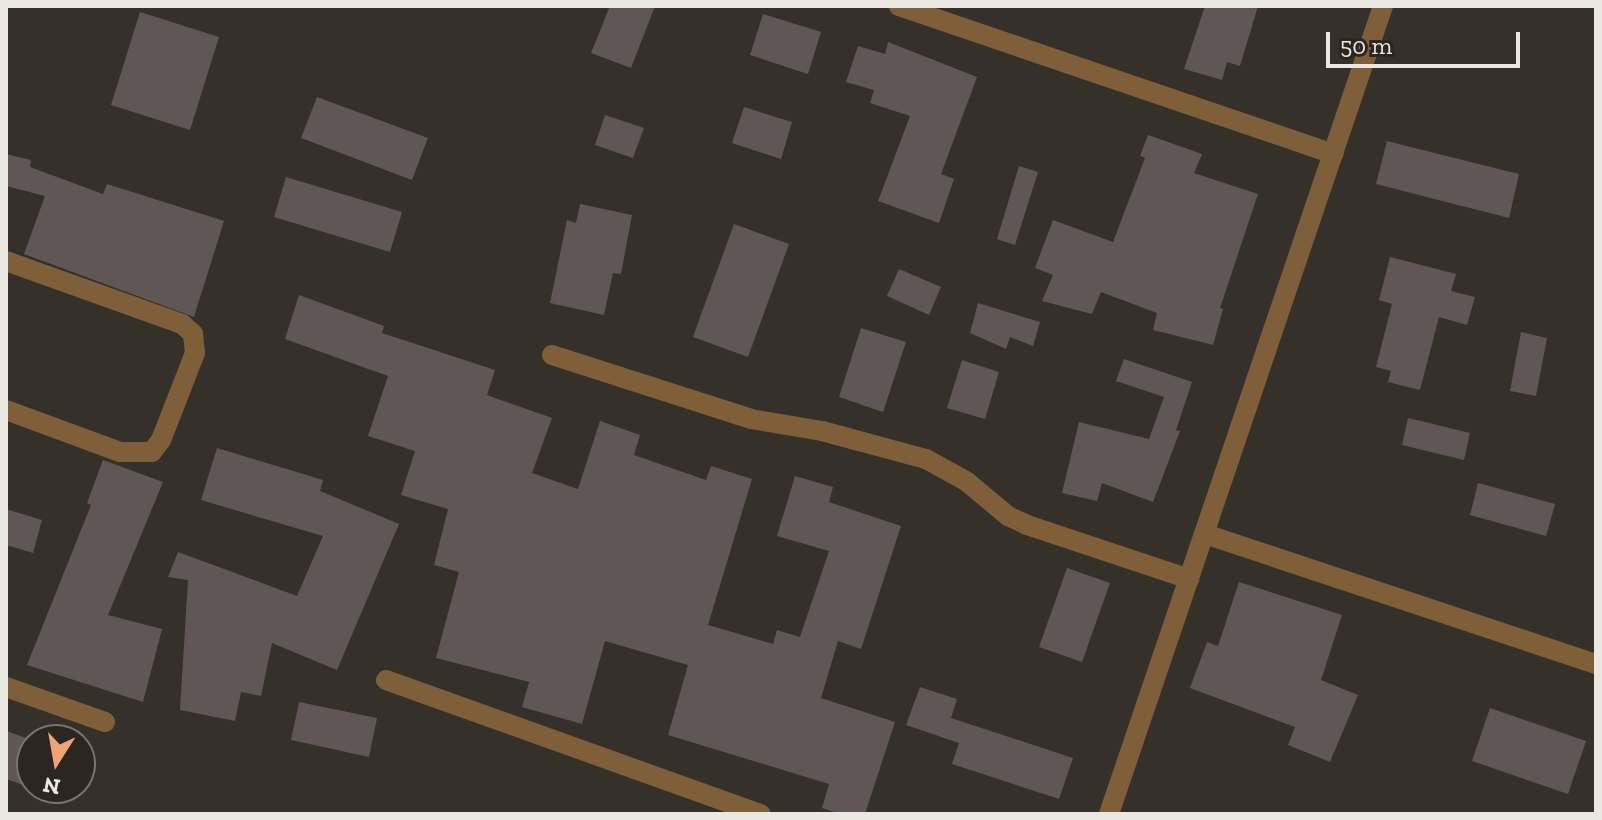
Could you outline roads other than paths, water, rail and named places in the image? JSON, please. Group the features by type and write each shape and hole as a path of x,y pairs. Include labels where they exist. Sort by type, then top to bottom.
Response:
{"street":[{"path":"899,6 1334,154"},
{"path":"1109,814 1383,6"},
{"path":"6,261 182,324 193,334 195,353 161,440 152,452 137,455 120,452 6,410"},
{"path":"552,355 751,419 822,431 926,459 966,481 1008,516 1027,525 1189,579"},
{"path":"1205,534 1596,664"},
{"path":"386,680 761,814"},
{"path":"6,687 105,722"}]}
